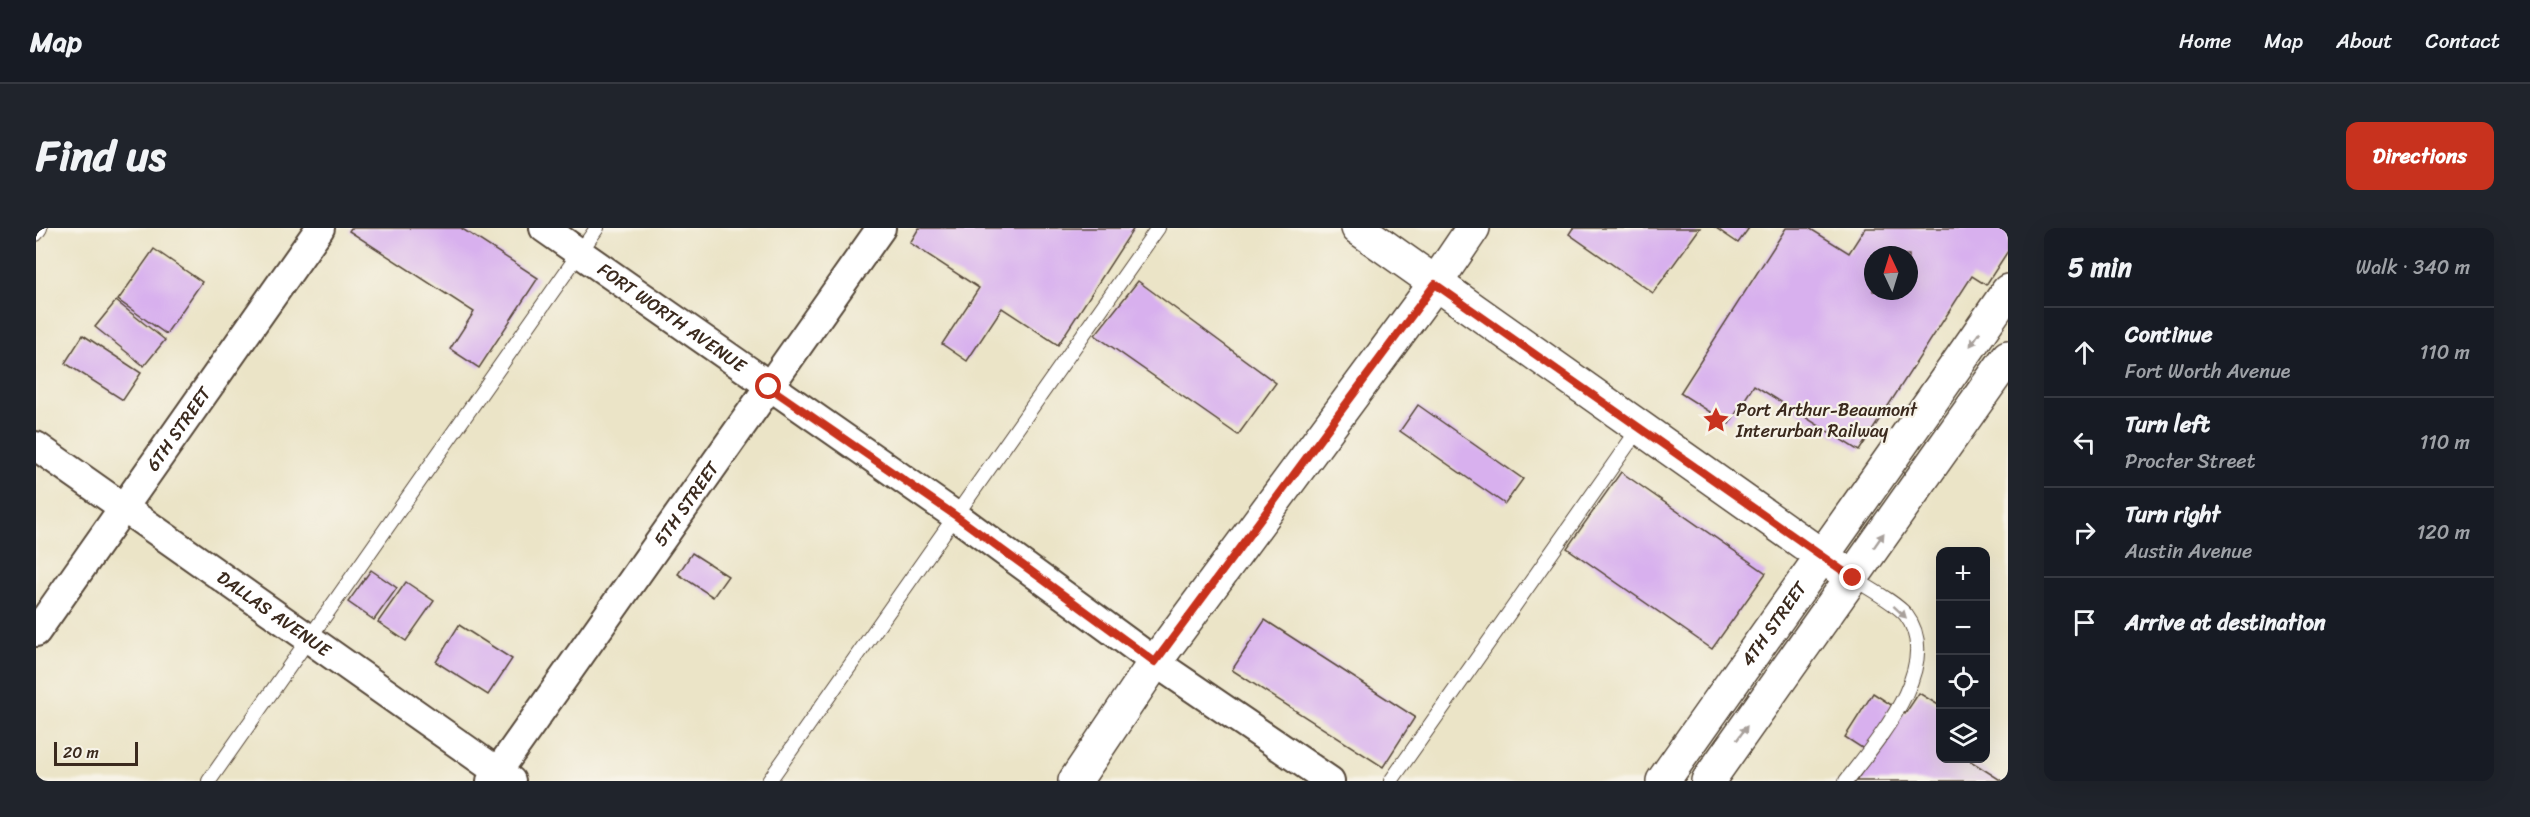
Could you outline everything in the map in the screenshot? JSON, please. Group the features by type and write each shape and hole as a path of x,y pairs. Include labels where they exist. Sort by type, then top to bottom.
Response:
{"street":[{"name":"6TH STREET","path":"36,632 320,228"},
{"name":"FORT WORTH AVENUE","path":"544,228 956,516 1155,662 1330,781"},
{"name":"5TH STREET","path":"500,778 881,228"},
{"path":"1358,228 1853,578"},
{"path":"1075,781 1155,662 1435,284 1473,228"},
{"name":"4TH STREET","path":"1663,781 1821,556 1881,475 2008,291"},
{"path":"1708,781 2008,357"},
{"name":"DALLAS AVENUE","path":"36,446 309,639 500,778"}],"lane":[{"path":"36,234 40,228"},
{"path":"209,781 597,228"},
{"path":"769,781 1158,228"},
{"path":"1391,781 1640,427"},
{"path":"1846,781 1899,706 1913,679 1916,657 1915,630 1905,613 1853,578"}],"building":[{"path":"351,228 461,228 538,278 479,368 450,349 474,312 349,231"},
{"path":"919,228 1134,228 1058,345 1002,308 967,361 942,344 979,288 910,243"},
{"path":"1573,228 1700,228 1653,293 1569,234"},
{"path":"1716,228 1749,228 1738,243"},
{"path":"1786,228 1809,228 1849,253 1865,228 2008,228 2008,251 1986,285 1972,276 1859,451 1754,385 1729,424 1680,393"},
{"path":"154,249 202,282 166,334 118,300"},
{"path":"1138,281 1276,383 1238,435 1095,335"},
{"path":"116,301 165,340 144,366 95,327"},
{"path":"83,335 141,373 123,400 65,363"},
{"path":"1418,405 1523,479 1505,504 1400,431"},
{"path":"1621,472 1766,573 1712,649 1567,548"},
{"path":"692,553 728,576 713,597 678,574"},
{"path":"371,570 397,588 374,620 348,602"},
{"path":"406,582 434,601 406,641 378,622"},
{"path":"1265,620 1415,717 1383,767 1232,670"},
{"path":"459,625 512,659 488,695 436,662"},
{"path":"1873,693 1905,714 1919,693 1936,704 1936,763 1974,763 2002,781 1856,781 1873,755 1845,737"}],"place":[{"name":"Port Arthur-Beaumont Interurban Railway","path":"1716,420"}],"route":[{"path":"769,387 956,516 1155,662 1435,284 1853,578"}]}
